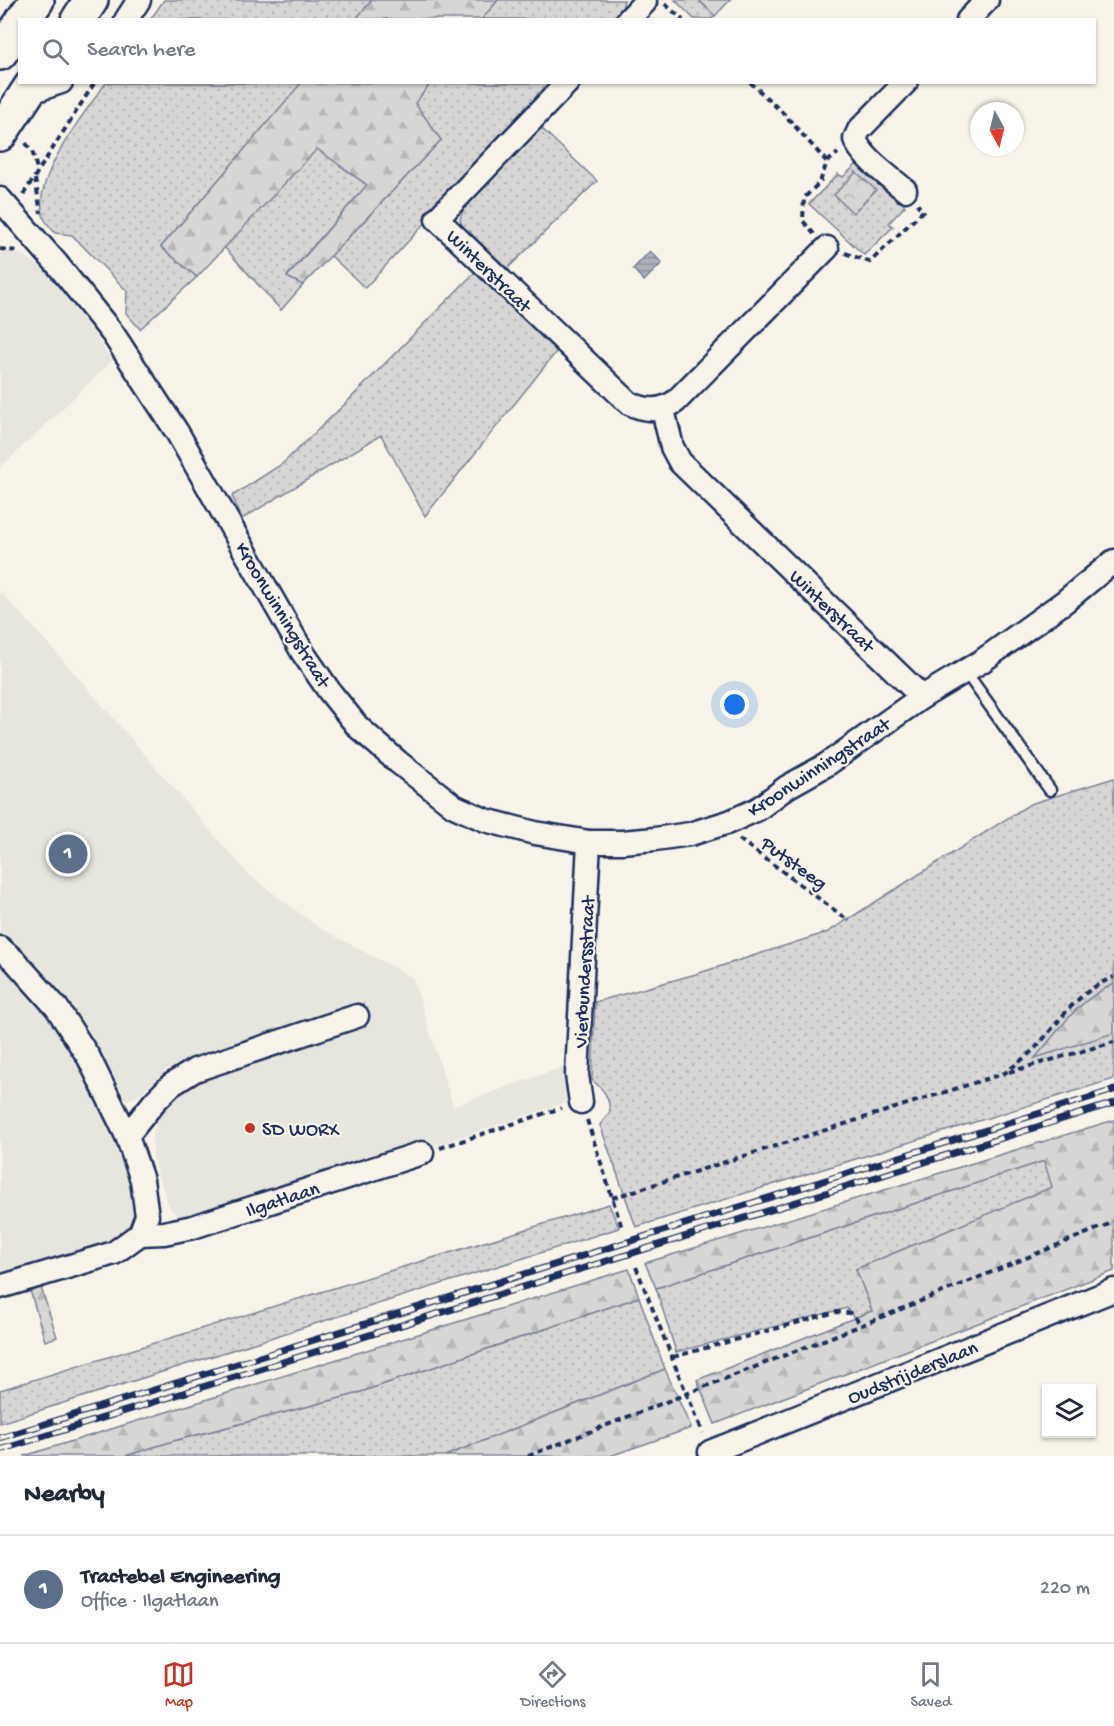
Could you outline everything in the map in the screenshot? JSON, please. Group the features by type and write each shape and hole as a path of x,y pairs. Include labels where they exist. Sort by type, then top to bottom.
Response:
{"highway":[{"path":"24,18 37,0"},
{"path":"79,18 92,0"},
{"path":"0,53 18,28"},
{"path":"0,134 30,88"}],"street":[{"path":"127,18 140,0"},
{"path":"970,18 987,0"},
{"path":"631,18 652,1"},
{"path":"30,88 51,84"},
{"name":"Winterstraat","path":"566,84 437,219 629,404 642,409 663,410 672,447 680,462 922,697"},
{"path":"904,84 859,130 855,139 857,146 905,190"},
{"name":"Kroonwinningstraat","path":"5,205 57,264 113,334 177,432 303,653 330,692 358,727 398,762 454,806 485,820 535,833 589,842 655,839 690,834 729,822 758,809 787,787 826,765 922,697 982,661 1064,602 1114,561"},
{"path":"663,410 675,402 827,248"},
{"name":"Vierbundersstraat","path":"581,1102 577,1075 589,842"},
{"path":"0,948 14,960 57,1008 89,1059 127,1136 142,1180 147,1216 140,1234 114,1253 0,1287"},
{"path":"127,1136 154,1101 171,1085 195,1070 357,1016"},
{"name":"Ilgatlaan","path":"140,1234 164,1233 194,1227 422,1153"},
{"name":"Oudstrijderslaan","path":"711,1454 1114,1290"}],"lane":[{"path":"965,671 1050,790"}],"path":[{"path":"652,1 679,18"},
{"path":"5,205 34,178 94,84"},
{"path":"752,84 784,114 827,162"},
{"path":"855,139 827,162 820,182 804,198 803,221 827,248 870,262 923,211 905,190"},
{"name":"Putsteeg","path":"729,822 739,840 849,921"},
{"path":"1005,1073 1036,1047 1067,1009 1099,983 1114,977"},
{"path":"612,1198 1005,1073 1114,1042"},
{"path":"422,1153 581,1102 622,1228"},
{"path":"528,1456 862,1325 1114,1222"},
{"path":"636,1267 699,1423"},
{"path":"673,1357 836,1312 850,1313 862,1325"}],"shaded area":[{"path":"8,251 22,255 42,267 112,361 0,468 0,254"},
{"path":"650,251 662,263 644,281 633,269"},
{"path":"0,591 62,659 248,874 318,927 413,978 453,1106 569,1065 567,1102 433,1146 431,1141 202,1214 180,1216 170,1209 154,1164 152,1136 161,1110 185,1087 364,1023 358,1005 167,1069 138,1096 126,1100 101,1052 32,959 0,933"},
{"path":"0,964 26,989 69,1043 124,1153 138,1211 135,1223 126,1233 99,1248 0,1276"}],"green space":[{"path":"164,0 372,0 357,18 151,18"},
{"path":"372,0 498,0 483,18 357,18"},
{"path":"498,0 624,0 622,9 614,18 483,18"},
{"path":"675,0 699,0 715,16 693,18"},
{"path":"699,0 730,0 715,16"},
{"path":"105,84 301,84 161,247 197,277 140,329 126,313 127,291 72,235 55,233 44,218 41,203 44,185 51,167 73,129"},
{"path":"300,84 430,84 415,103 441,140 303,285 287,277 367,185 317,149 197,277 161,247"},
{"path":"430,84 554,84 365,288 331,256 441,140 414,103"},
{"path":"536,123 597,181 506,270 463,229 460,219 466,201"},
{"path":"317,148 367,185 287,276 303,285 281,310 224,247"},
{"path":"860,161 905,206 889,223 893,227 864,255 809,204 838,174 843,177"},
{"path":"856,172 876,190 853,213 834,195"},
{"path":"478,269 560,347 425,516 381,435 242,519 232,496 282,464 346,403"},
{"path":"1114,778 1114,1079 636,1227 600,1125 610,1112 605,1094 592,1080 595,1002 696,974 828,932 1030,804"},
{"path":"1114,984 1114,1033 1035,1058 1079,1007"},
{"path":"1114,1120 1114,1271 715,1424 697,1380 872,1311 856,1269 1052,1187 1044,1161 656,1288 645,1263"},
{"path":"1044,1161 1053,1187 856,1269 872,1311 854,1318 847,1308 676,1352 656,1288"},
{"path":"609,1204 619,1228 0,1423 0,1390"},
{"path":"629,1269 639,1297 352,1395 173,1441 125,1456 24,1456"},
{"path":"40,1284 57,1337 45,1341 29,1287"},
{"path":"639,1297 665,1369 445,1456 125,1456 173,1441 352,1395"},
{"path":"665,1369 691,1428 610,1456 445,1456"}],"railway":[{"path":"0,1438 1114,1090"},
{"path":"0,1450 1114,1103"}],"place":[{"name":"Tractebel Engineering","path":"68,854"},
{"name":"SD WORX","path":"250,1128"}]}
